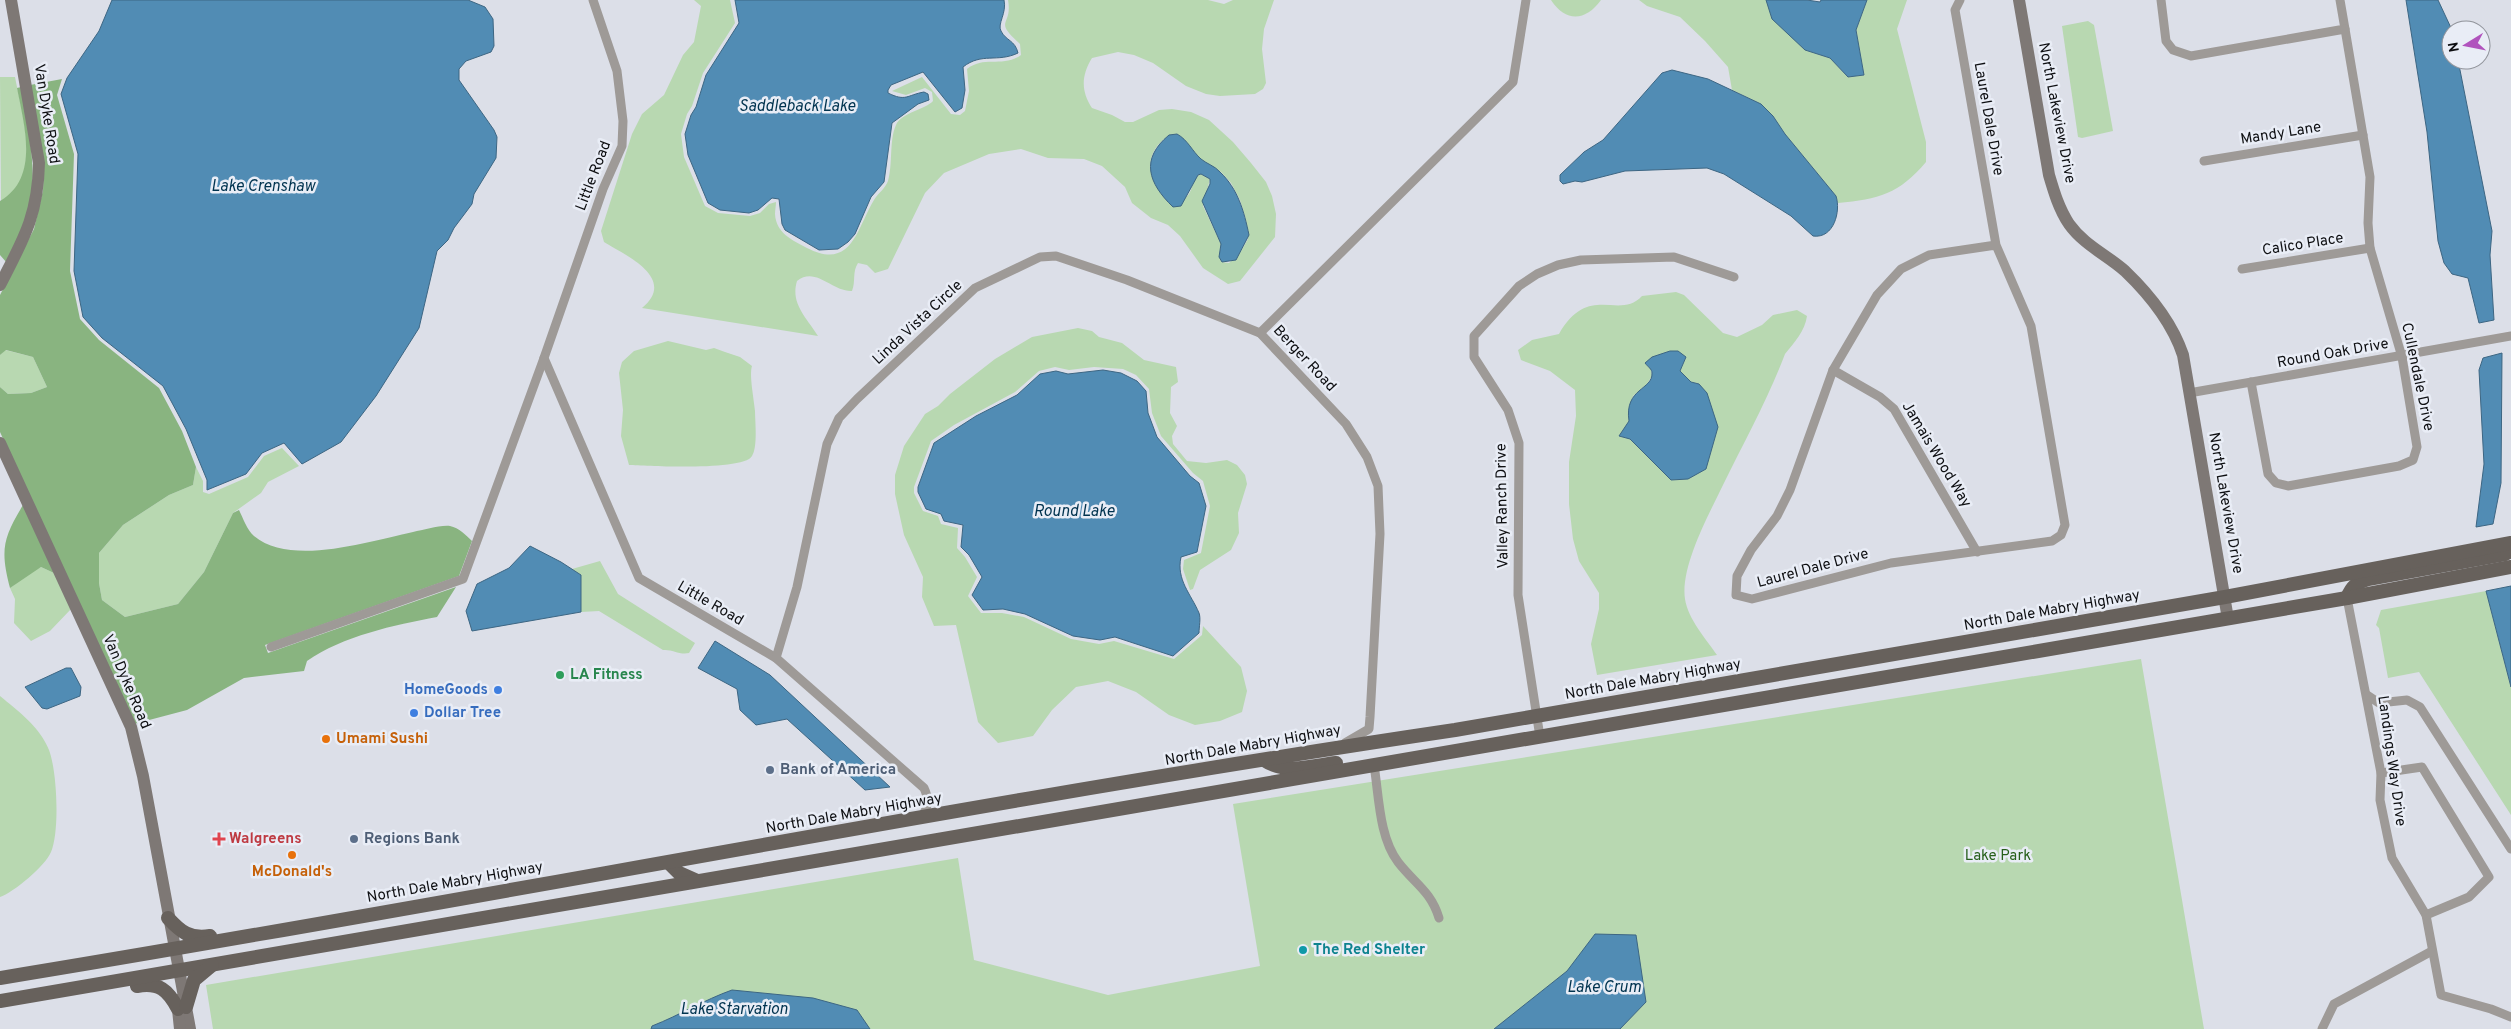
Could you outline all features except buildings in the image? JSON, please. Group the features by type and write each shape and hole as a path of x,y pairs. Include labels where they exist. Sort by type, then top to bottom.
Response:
{"main road":[{"name":"North Dale Mabry Highway","path":"0,978 174,950 920,819 1264,760 1455,730 2225,597 2511,543"},
{"path":"2348,598 2351,588 2368,579 2504,554 2511,550"},
{"path":"0,1003 177,970 2228,619 2511,567"},
{"path":"1264,760 1274,767 1287,770 1346,761 1374,766 1391,754 1445,744 1455,730"},
{"path":"168,918 185,935 201,938 557,875 636,863 663,864 697,881"},
{"path":"526,911 544,900 649,882 665,872 663,864"},
{"path":"0,1003 40,1002 154,984 170,994 182,1008 194,980 214,964"},
{"path":"0,986 44,977 59,968"}],"street":[{"name":"Van Dyke Road","path":"0,285 30,227 39,189 39,163 10,0"},
{"name":"Little Road","path":"270,647 463,579 544,358 603,189 622,146 623,121 617,71 593,0"},
{"name":"Berger Road","path":"1337,748 1369,730 1380,534 1378,486 1367,457 1346,424 1260,333 1512,82 1526,0"},
{"name":"Laurel Dale Drive","path":"1960,0 1955,10 1996,245 2031,326 2065,525 2062,535 2052,541 1891,563 1752,600 1736,595 1737,576 1751,550 1777,516 1790,490 1833,370 1877,295 1901,269 1929,255 1996,245"},
{"name":"North Lakeview Drive","path":"2019,0 2049,175 2056,200 2069,224 2080,237 2125,272 2165,315 2183,355 2228,619"},
{"path":"2161,0 2166,41 2173,50 2191,56 2345,29"},
{"name":"Cullendale Drive","path":"2251,382 2268,474 2276,483 2288,486 2399,466 2413,460 2417,447 2402,357 2370,248 2368,223 2370,177 2340,0"},
{"name":"Mandy Lane","path":"2204,161 2363,135"},
{"name":"Calico Place","path":"2242,269 2370,248"},
{"name":"Linda Vista Circle","path":"776,658 797,587 827,444 839,418 975,288 1024,263 1040,257 1056,256 1127,280 1260,333"},
{"name":"Valley Ranch Drive","path":"1540,737 1518,595 1519,443 1508,410 1474,357 1474,336 1519,286 1537,274 1558,265 1581,260 1674,257 1734,277"},
{"name":"Round Oak Drive","path":"2190,392 2402,357 2511,336"},
{"name":"Little Road","path":"544,358 638,578 776,658 924,788 928,798 927,808 920,819"},
{"name":"Jamais Wood Way","path":"1833,370 1880,396 1894,409 1977,552"},
{"name":"Van Dyke Road","path":"0,443 131,727 143,776 174,950 182,1008 180,1029"},
{"name":"Landings Way Drive","path":"2348,598 2381,773 2380,800 2392,858 2426,915 2441,995 2491,1009 2511,1017"},
{"path":"2367,695 2379,703 2407,700 2420,707 2511,849"},
{"path":"1374,766 1387,842 1398,862 1435,902 1439,918"},
{"path":"2381,773 2422,767 2489,877 2469,897 2426,915"},
{"path":"2322,1029 2334,1004 2432,951"},
{"name":"Van Dyke Road","path":"182,1008 190,1029"}],"green space":[{"path":"694,0 730,0 735,23 703,73 681,134 684,157 705,206 718,213 750,216 760,213 769,204 776,202 776,221 786,235 807,248 822,254 834,254 843,250 851,243 874,200 887,184 892,138 896,125 903,117 933,101 932,92 925,88 906,95 892,91 922,77 951,114 960,115 965,111 969,91 967,69 980,63 1007,61 1021,55 1020,44 1005,26 1009,9 1008,0 1208,0 1224,4 1233,0 1274,0 1264,29 1262,49 1266,83 1263,89 1255,94 1220,96 1206,94 1186,86 1153,63 1134,55 1118,52 1092,58 1084,77 1084,89 1092,108 1125,122 1133,122 1159,110 1172,109 1191,112 1209,120 1233,142 1266,182 1272,196 1276,214 1275,237 1240,281 1228,284 1203,268 1180,236 1168,225 1151,218 1132,203 1125,187 1102,166 1084,159 1048,158 1021,149 989,154 944,173 925,193 888,269 875,273 867,265 858,263 852,291 838,288 811,276 797,281 795,289 798,304 818,336 642,308 652,297 654,287 651,277 635,261 604,242 601,231 632,134 642,114 664,95 683,55 694,42 701,6","holes":["1174,134 1207,165 1221,172 1231,183 1240,200 1245,217 1248,239 1241,251 1229,263 1222,262 1219,257 1221,244 1203,206 1210,179 1201,174 1198,176 1194,180 1189,194 1173,207 1156,186 1151,170 1153,153 1158,145"]},
{"path":"1551,0 1601,0 1589,12 1583,15 1569,16 1563,13"},
{"path":"1639,0 1766,0 1771,10 1805,50 1830,58 1848,77 1864,75 1856,30 1867,0 1907,0 1897,29 1926,142 1926,162 1907,181 1887,193 1877,197 1838,203 1836,196 1785,134 1773,116 1761,104 1732,90 1728,67 1705,41 1680,17 1647,6"},
{"path":"2088,21 2094,25 2113,131 2082,138 2078,137 2062,26"},
{"path":"0,77 15,77 26,134 26,164 22,178 16,190 1,201"},
{"path":"62,79 57,95 74,154 70,271 80,319 99,340 159,388 182,431 196,467 193,485 169,495 123,525 99,553 99,583 102,600 125,617 178,604 204,572 233,513 239,510 247,527 254,536 270,545 288,550 331,549 446,526 456,528 472,541 459,576 265,645 268,653 456,587 437,617 386,628 353,638 321,652 307,661 304,671 244,678 187,710 134,724 0,432 0,387 8,394 31,393 47,387 33,357 6,350 0,355 0,295 34,229 43,190 44,162 30,85"},
{"path":"21,87 32,156 32,189 26,224 7,263 0,255 0,201 13,191 21,179 25,165 25,134 17,88"},
{"path":"1676,292 1684,295 1723,333 1737,337 1762,325 1773,315 1797,310 1807,316 1802,332 1785,354 1763,404 1710,511 1697,541 1687,572 1685,599 1687,606 1698,628 1717,655 1597,675 1591,644 1599,609 1599,593 1579,561 1573,539 1569,504 1569,462 1576,416 1575,390 1550,371 1521,360 1518,350 1532,340 1559,334 1570,318 1581,310 1592,306 1633,303 1642,296","holes":["1686,357 1680,371 1691,382 1699,384 1671,480 1630,439 1619,436 1629,421 1633,396 1647,384 1652,376 1651,370"]},
{"path":"1078,328 1092,331 1099,337 1122,343 1144,360 1176,367 1178,382 1171,387 1170,413 1177,426 1172,436 1173,444 1187,461 1206,463 1227,460 1237,465 1245,475 1247,484 1238,513 1239,533 1231,550 1200,570 1193,589 1190,590 1183,569 1184,560 1201,553 1210,506 1203,481 1193,473 1161,436 1152,413 1149,389 1136,375 1123,369 1094,367 1069,370 1055,367 1039,371 1015,392 954,425 931,441 914,487 914,493 923,511 938,516 941,524 958,528 957,548 977,577 968,596 981,613 1002,613 1024,617 1071,639 1099,644 1114,641 1174,659 1202,635 1203,626 1241,667 1247,691 1242,712 1220,721 1195,725 1169,715 1136,692 1108,681 1076,687 1052,710 1033,736 998,743 978,722 956,625 934,626 922,597 923,577 904,535 895,494 895,475 904,446 925,414 938,406 950,394 995,359 1032,337"},
{"path":"668,341 706,350 714,348 740,357 752,366 756,440 752,456 745,461 695,467 629,465 621,436 623,410 619,373 622,362 634,351"},
{"path":"5,350 33,357 47,387 31,393 8,394 0,387 0,355"},
{"path":"282,448 299,466 268,482 261,493 233,513 204,572 178,604 125,617 102,600 99,583 99,553 123,525 169,495 193,485 196,467 203,481 203,492 209,494 248,477 264,456"},
{"path":"23,505 54,573 41,567 10,588 5,564 5,545 11,527"},
{"path":"600,561 618,594 695,643 689,653 663,650 599,611 581,612 581,576 572,569"},
{"path":"41,567 54,573 71,609 50,631 31,641 14,623 15,599 10,588 30,572"},
{"path":"2486,591 2511,687 2511,815 2419,672 2388,678 2379,628 2376,625 2381,610"},
{"name":"Lake Park","path":"2141,659 2204,1029 213,1029 206,985 958,858 974,960 1108,995 1260,966 1233,804"},
{"path":"0,696 34,727 49,750 56,786 56,830 51,852 43,864 13,890 0,897"}],"water":[{"name":"Lake Crenshaw","path":"112,0 468,0 485,7 493,19 494,46 491,52 466,61 459,69 459,80 494,130 497,137 496,158 474,194 472,204 454,228 448,240 437,251 419,328 376,396 341,442 302,464 284,443 262,453 246,474 207,490 207,480 186,429 163,386 102,338 83,317 74,271 78,154 61,94 67,78 99,31"},
{"name":"Saddleback Lake","path":"735,0 1004,0 1005,5 1000,28 1003,34 1015,45 1018,53 1010,56 977,60 963,67 965,90 962,108 955,112 923,72 891,85 888,93 894,96 906,97 924,92 928,94 929,100 918,104 892,123 884,182 871,197 855,234 838,249 819,250 785,230 782,224 779,199 772,198 758,210 749,213 720,210 708,203 688,155 685,134 706,75 739,23"},
{"path":"1766,0 1807,0 1820,2 1821,0 1867,0 1856,30 1864,75 1848,77 1830,58 1805,50 1772,19"},
{"path":"2406,0 2438,0 2447,20 2441,20 2441,70 2460,70 2492,231 2490,255 2494,320 2479,323 2468,278 2452,274 2444,263 2438,241 2427,132"},
{"path":"1672,70 1708,79 1761,104 1773,116 1785,134 1836,196 1836,216 1831,229 1820,236 1813,236 1791,216 1724,174 1707,168 1625,171 1582,182 1575,181 1563,184 1560,181 1560,175 1584,152 1603,140 1662,73"},
{"path":"1177,134 1184,139 1201,159 1218,170 1236,193 1249,235 1236,260 1222,262 1219,257 1221,244 1202,201 1210,184 1210,179 1201,174 1198,175 1181,206 1173,207 1164,198 1153,180 1151,162 1154,153 1169,135"},
{"path":"1670,351 1678,351 1686,357 1680,371 1691,382 1699,384 1707,393 1718,427 1706,469 1688,479 1671,480 1630,439 1619,436 1629,421 1629,410 1634,396 1651,379 1651,370 1645,363 1652,357"},
{"path":"2502,353 2501,483 2493,524 2476,527 2484,464 2479,370 2483,358"},
{"name":"Round Lake","path":"1103,370 1121,373 1137,381 1146,391 1148,413 1157,437 1190,476 1199,483 1206,506 1197,552 1181,557 1180,565 1182,580 1200,615 1199,633 1173,656 1115,637 1100,640 1073,636 1025,614 1003,609 983,610 972,595 982,577 969,555 961,547 963,525 944,521 941,514 926,509 918,492 918,487 934,443 976,416 1017,395 1040,374 1056,371 1068,374"},
{"path":"530,546 581,575 581,612 472,631 466,611 477,584 509,568"},
{"path":"2511,586 2511,687 2486,591"},
{"path":"715,641 770,675 890,787 865,790 787,719 756,725 740,710 737,689 698,668"},
{"path":"66,668 71,668 81,687 80,696 47,709 42,708 25,687"},
{"name":"Lake Crum","path":"1595,934 1636,935 1646,1002 1620,1029 1494,1029 1567,971"},
{"name":"Lake Starvation","path":"732,990 813,998 857,1010 870,1029 651,1029 652,1026"}],"place":[{"name":"LA Fitness","path":"560,675"},
{"name":"HomeGoods","path":"498,690"},
{"name":"Dollar Tree","path":"414,713"},
{"name":"Umami Sushi","path":"326,739"},
{"name":"Bank of America","path":"770,770"},
{"name":"Walgreens","path":"219,839"},
{"name":"Regions Bank","path":"354,839"},
{"name":"McDonald's","path":"292,855"},
{"name":"The Red Shelter","path":"1303,950"}]}
